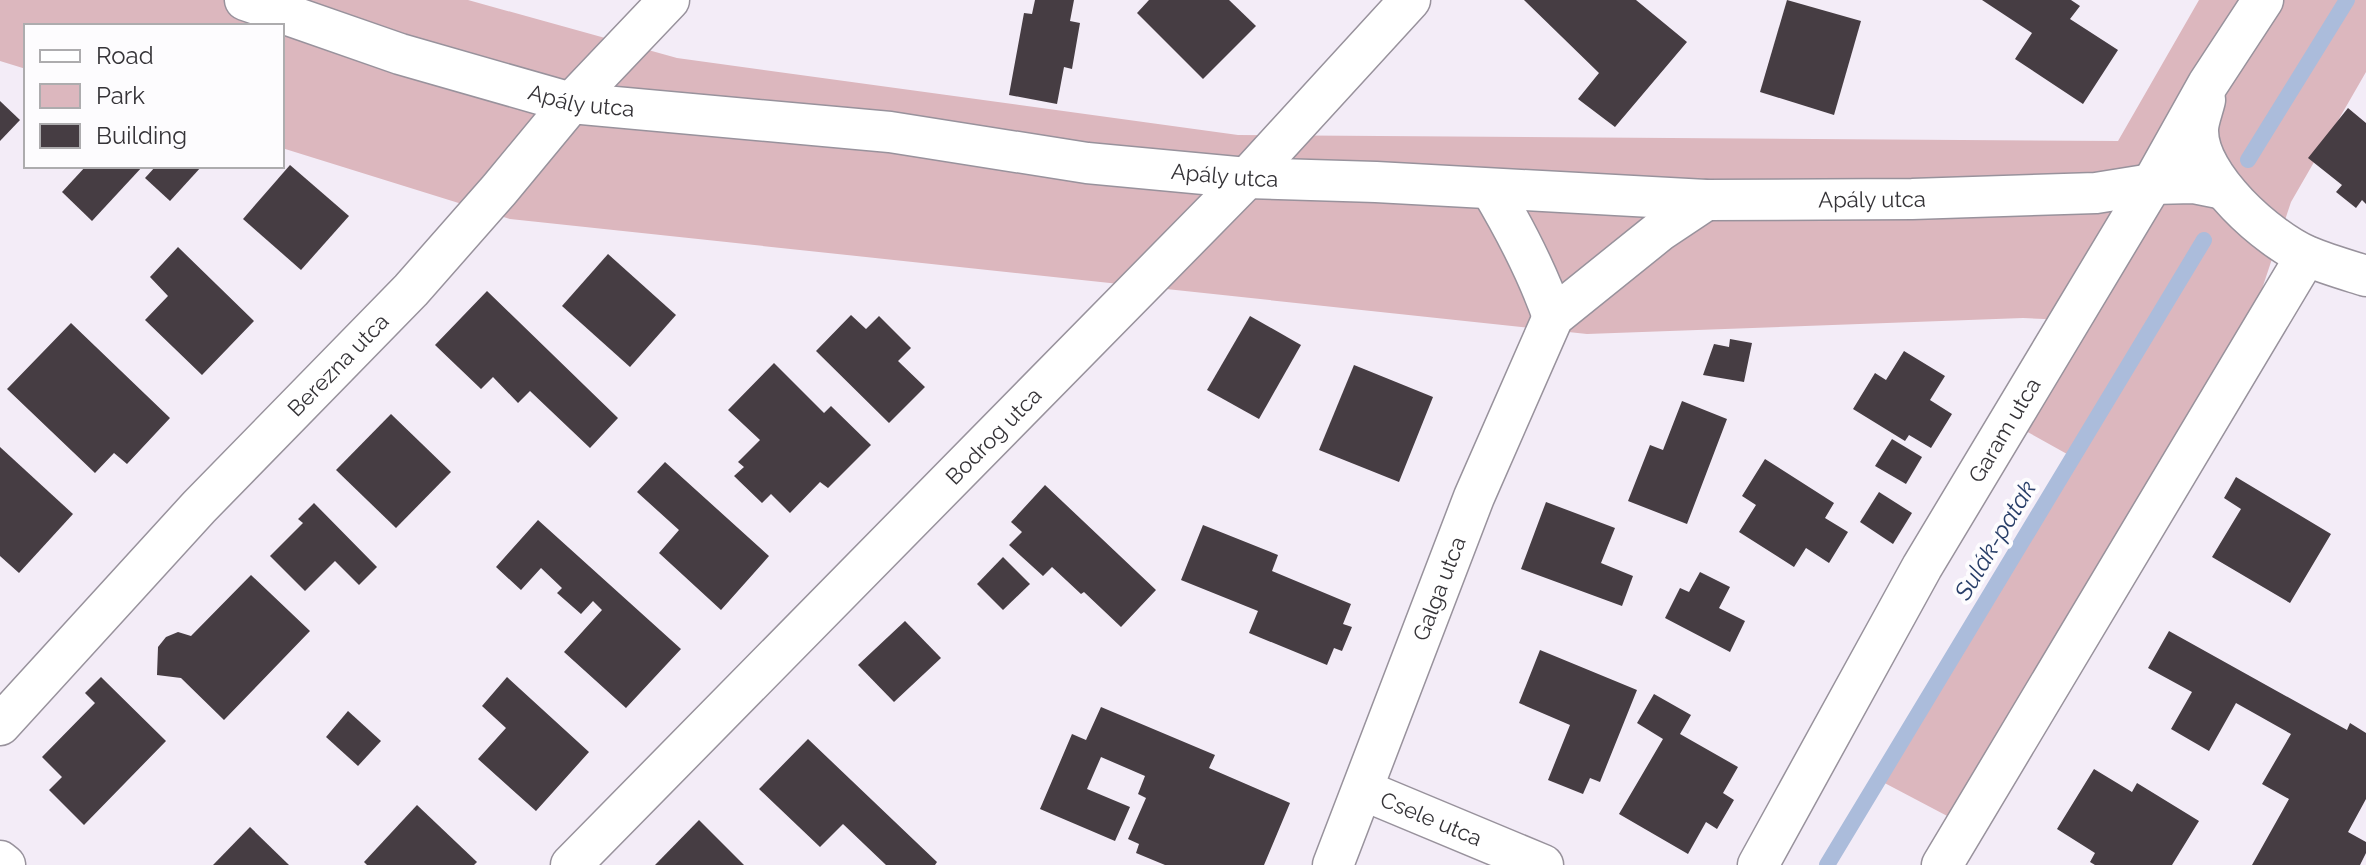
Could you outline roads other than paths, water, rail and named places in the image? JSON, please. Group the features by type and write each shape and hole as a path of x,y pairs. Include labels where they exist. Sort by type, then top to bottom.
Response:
{"street":[{"name":"Apály utca","path":"245,0 400,54 571,103 890,132 1087,163 1247,178 1706,200 1912,199 2096,193 2152,184 2193,183 2223,189"},
{"name":"Berezna utca","path":"0,725 199,507 411,290 571,103 669,0"},
{"name":"Bodrog utca","path":"571,865 1247,178 1410,0"},
{"name":"Garam utca","path":"1758,865 1922,567 2152,184 2208,84 2263,0"},
{"path":"2208,84 2198,131 2203,157 2223,189 2270,235 2306,256 2366,276"},
{"path":"1491,189 1523,243 1553,317"},
{"name":"Galga utca","path":"1333,865 1474,497 1553,317 1661,230 1706,200"},
{"path":"1942,865 2306,256"},
{"name":"Csele utca","path":"1363,790 1543,865"},
{"path":"0,861 5,865"}],"waterway":[{"name":"Sulák-patak","path":"2248,160 2347,0"},
{"name":"Sulák-patak","path":"1827,865 2204,240"}]}
